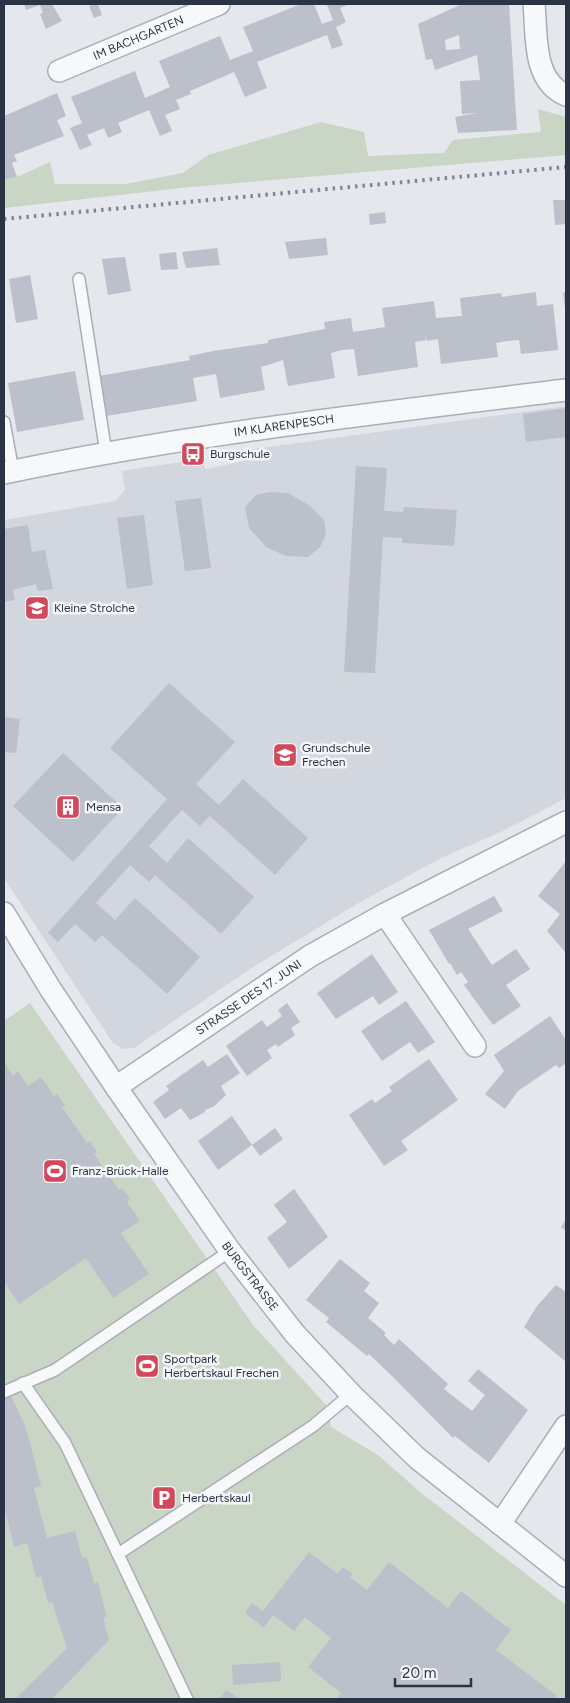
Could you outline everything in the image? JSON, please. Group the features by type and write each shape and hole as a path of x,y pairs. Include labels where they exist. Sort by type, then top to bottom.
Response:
{"street":[{"name":"IM BACHGARTEN","path":"59,71 217,4"},
{"path":"534,4 542,70 548,81 560,92 566,94"},
{"name":"IM KLARENPESCH","path":"8,472 106,453 220,435 566,390"},
{"name":"STRASSE DES 17. JUNI","path":"116,1087 310,956 385,914 566,822"},
{"name":"BURGSTRASSE","path":"4,913 116,1087 230,1251 295,1334 351,1394 417,1458 566,1576"},
{"path":"385,914 475,1046"},
{"path":"500,1524 566,1426"}],"lane":[{"path":"79,279 106,453"},
{"path":"4,422 8,472"},
{"path":"4,1392 55,1370 230,1251"},
{"path":"23,1383 66,1443 187,1699"},
{"path":"118,1554 313,1426 351,1394"}],"shaded area":[{"name":"Grundschule Frechen","path":"566,406 566,798 503,831 443,857 357,904 250,969 134,1048 123,1049 113,1043 4,878 4,520 115,501 125,490 122,471 200,459 206,469 244,461 246,450"}],"green space":[{"path":"538,109 566,117 566,155 190,187 4,208 4,180 17,177 50,162 55,184 125,184 183,173 208,155 321,122 364,132 368,156 444,153 453,140 541,132"},
{"name":"Sportpark Herbertskaul Frechen","path":"30,1003 253,1325 328,1407 331,1427 378,1455 420,1492 566,1605 566,1699 4,1699 4,1021"}],"building":[{"path":"24,4 52,4 62,21 46,29 40,14 43,13 40,5 26,10"},
{"path":"98,4 102,15 94,18 89,6"},
{"path":"301,4 314,4 322,24 333,20 327,5 350,4 340,8 346,22 336,27 343,45 332,49 327,35 257,62 267,88 245,97 234,72 190,91 191,94 176,100 180,109 165,115 172,131 160,136 149,110 118,123 122,132 108,138 104,128 87,135 92,145 80,150 70,128 82,123 71,97 135,71 145,98 170,87 159,61 220,36 230,60 253,51 243,27"},
{"path":"509,4 517,130 458,133 455,117 477,113 462,114 460,81 480,80 477,55 435,70 432,59 426,60 418,24 460,5","holes":["459,35 460,49 446,50 445,40"]},
{"path":"57,93 66,116 57,120 64,136 14,155 17,161 12,163 17,177 4,180 4,116"},
{"path":"553,200 566,200 566,224 555,225"},
{"path":"385,212 386,223 370,225 369,214"},
{"path":"326,238 328,255 289,259 285,242"},
{"path":"217,248 220,265 186,268 182,252"},
{"path":"176,252 178,269 161,270 159,254"},
{"path":"125,257 131,291 108,295 102,259"},
{"path":"30,275 38,319 16,323 9,279"},
{"path":"536,292 537,306 553,304 558,350 521,354 519,340 507,341 496,343 498,357 441,364 438,339 427,341 425,332 426,340 415,342 418,367 358,376 354,349 342,350 331,353 335,378 288,386 283,360 261,367 265,390 220,398 216,374 193,378 197,401 106,416 99,376 190,360 189,356 213,351 268,343 268,340 325,329 324,322 351,318 353,332 385,327 382,308 434,301 436,318 462,316 460,298 501,293 502,297"},
{"path":"566,292 566,307 565,308 563,293"},
{"path":"75,371 84,420 17,432 8,383"},
{"path":"566,408 566,437 526,442 523,414"},
{"path":"356,466 387,468 384,511 403,512 404,507 457,510 454,546 402,543 402,538 383,537 375,673 344,672"},
{"path":"270,492 288,493 310,506 324,520 326,534 320,547 308,557 286,556 266,547 249,528 245,507 256,495"},
{"path":"201,498 211,568 185,571 175,501"},
{"path":"144,515 153,585 127,589 117,518"},
{"path":"28,525 32,552 45,550 53,589 38,591 36,584 13,590 15,600 4,602 4,529"},
{"path":"169,683 235,742 196,784 219,805 243,779 308,838 275,875 210,816 200,826 182,810 149,846 167,863 188,838 254,897 221,934 155,875 149,882 130,865 96,903 115,920 135,898 200,957 167,994 102,935 95,942 75,924 58,942 48,933 167,799 110,748"},
{"path":"4,717 20,719 16,753 4,752"},
{"name":"Mensa","path":"63,753 123,808 73,862 13,806"},
{"path":"566,861 566,953 547,931 560,914 538,896"},
{"path":"494,896 503,911 468,929 492,965 516,949 530,969 506,985 521,1006 493,1025 464,985 468,982 461,972 457,975 429,930"},
{"path":"372,954 398,992 379,1005 373,996 336,1019 317,993"},
{"path":"406,1001 435,1042 418,1053 410,1042 382,1061 361,1031"},
{"path":"287,1003 300,1022 291,1028 295,1035 278,1047 276,1044 267,1050 272,1058 247,1076 226,1046 262,1020 267,1027 282,1016 278,1010"},
{"path":"550,1016 566,1040 566,1063 559,1068 556,1065 518,1091 505,1109 485,1094 504,1071 494,1055"},
{"path":"227,1054 240,1073 221,1086 226,1095 213,1107 190,1120 181,1108 165,1119 153,1102 169,1090 166,1086 203,1060 208,1067"},
{"path":"429,1059 458,1100 401,1141 408,1150 384,1166 349,1115 372,1099 375,1103 392,1091 389,1087"},
{"name":"Franz-Brück-Halle","path":"4,1062 13,1076 18,1071 28,1086 41,1077 54,1096 57,1094 65,1105 62,1107 87,1143 90,1141 97,1152 94,1154 119,1190 122,1188 130,1199 127,1202 140,1221 121,1233 149,1274 113,1298 86,1258 19,1304 4,1281"},
{"path":"232,1116 252,1145 218,1170 198,1141"},
{"path":"275,1128 283,1139 260,1156 252,1145"},
{"path":"294,1189 328,1237 289,1269 267,1238 287,1222 274,1205"},
{"path":"566,1219 566,1231 561,1227"},
{"path":"340,1259 370,1283 364,1291 379,1303 368,1318 386,1333 384,1335 394,1345 399,1339 448,1384 444,1389 472,1411 485,1395 468,1381 478,1369 528,1410 489,1463 455,1436 453,1438 369,1354 367,1356 326,1322 329,1318 306,1300"},
{"path":"556,1285 566,1292 566,1362 524,1327 537,1306"},
{"path":"10,1394 26,1428 41,1486 34,1488 47,1538 75,1531 82,1558 87,1557 94,1583 98,1582 107,1617 103,1617 109,1640 52,1699 15,1699 67,1648 52,1602 48,1603 41,1576 36,1578 27,1543 14,1547 4,1506 4,1397"},
{"path":"309,1552 338,1574 343,1567 353,1574 350,1577 367,1590 389,1562 448,1608 461,1591 511,1630 496,1650 557,1696 555,1699 336,1699 341,1693 308,1667 331,1638 305,1617 294,1631 273,1615 264,1628 245,1613 252,1603 263,1611"},
{"path":"280,1662 281,1681 233,1685 232,1665"},
{"path":"227,1690 239,1699 219,1699"}],"railway":[{"path":"4,219 566,167"}],"place":[{"name":"Burgschule","path":"193,454"},
{"name":"Kleine Strolche","path":"37,608"},
{"name":"Grundschule Frechen","path":"285,755"},
{"name":"Mensa","path":"68,807"},
{"name":"Franz-Brück-Halle","path":"55,1171"},
{"name":"Sportpark Herbertskaul Frechen","path":"147,1366"},
{"name":"Herbertskaul","path":"164,1498"}]}
